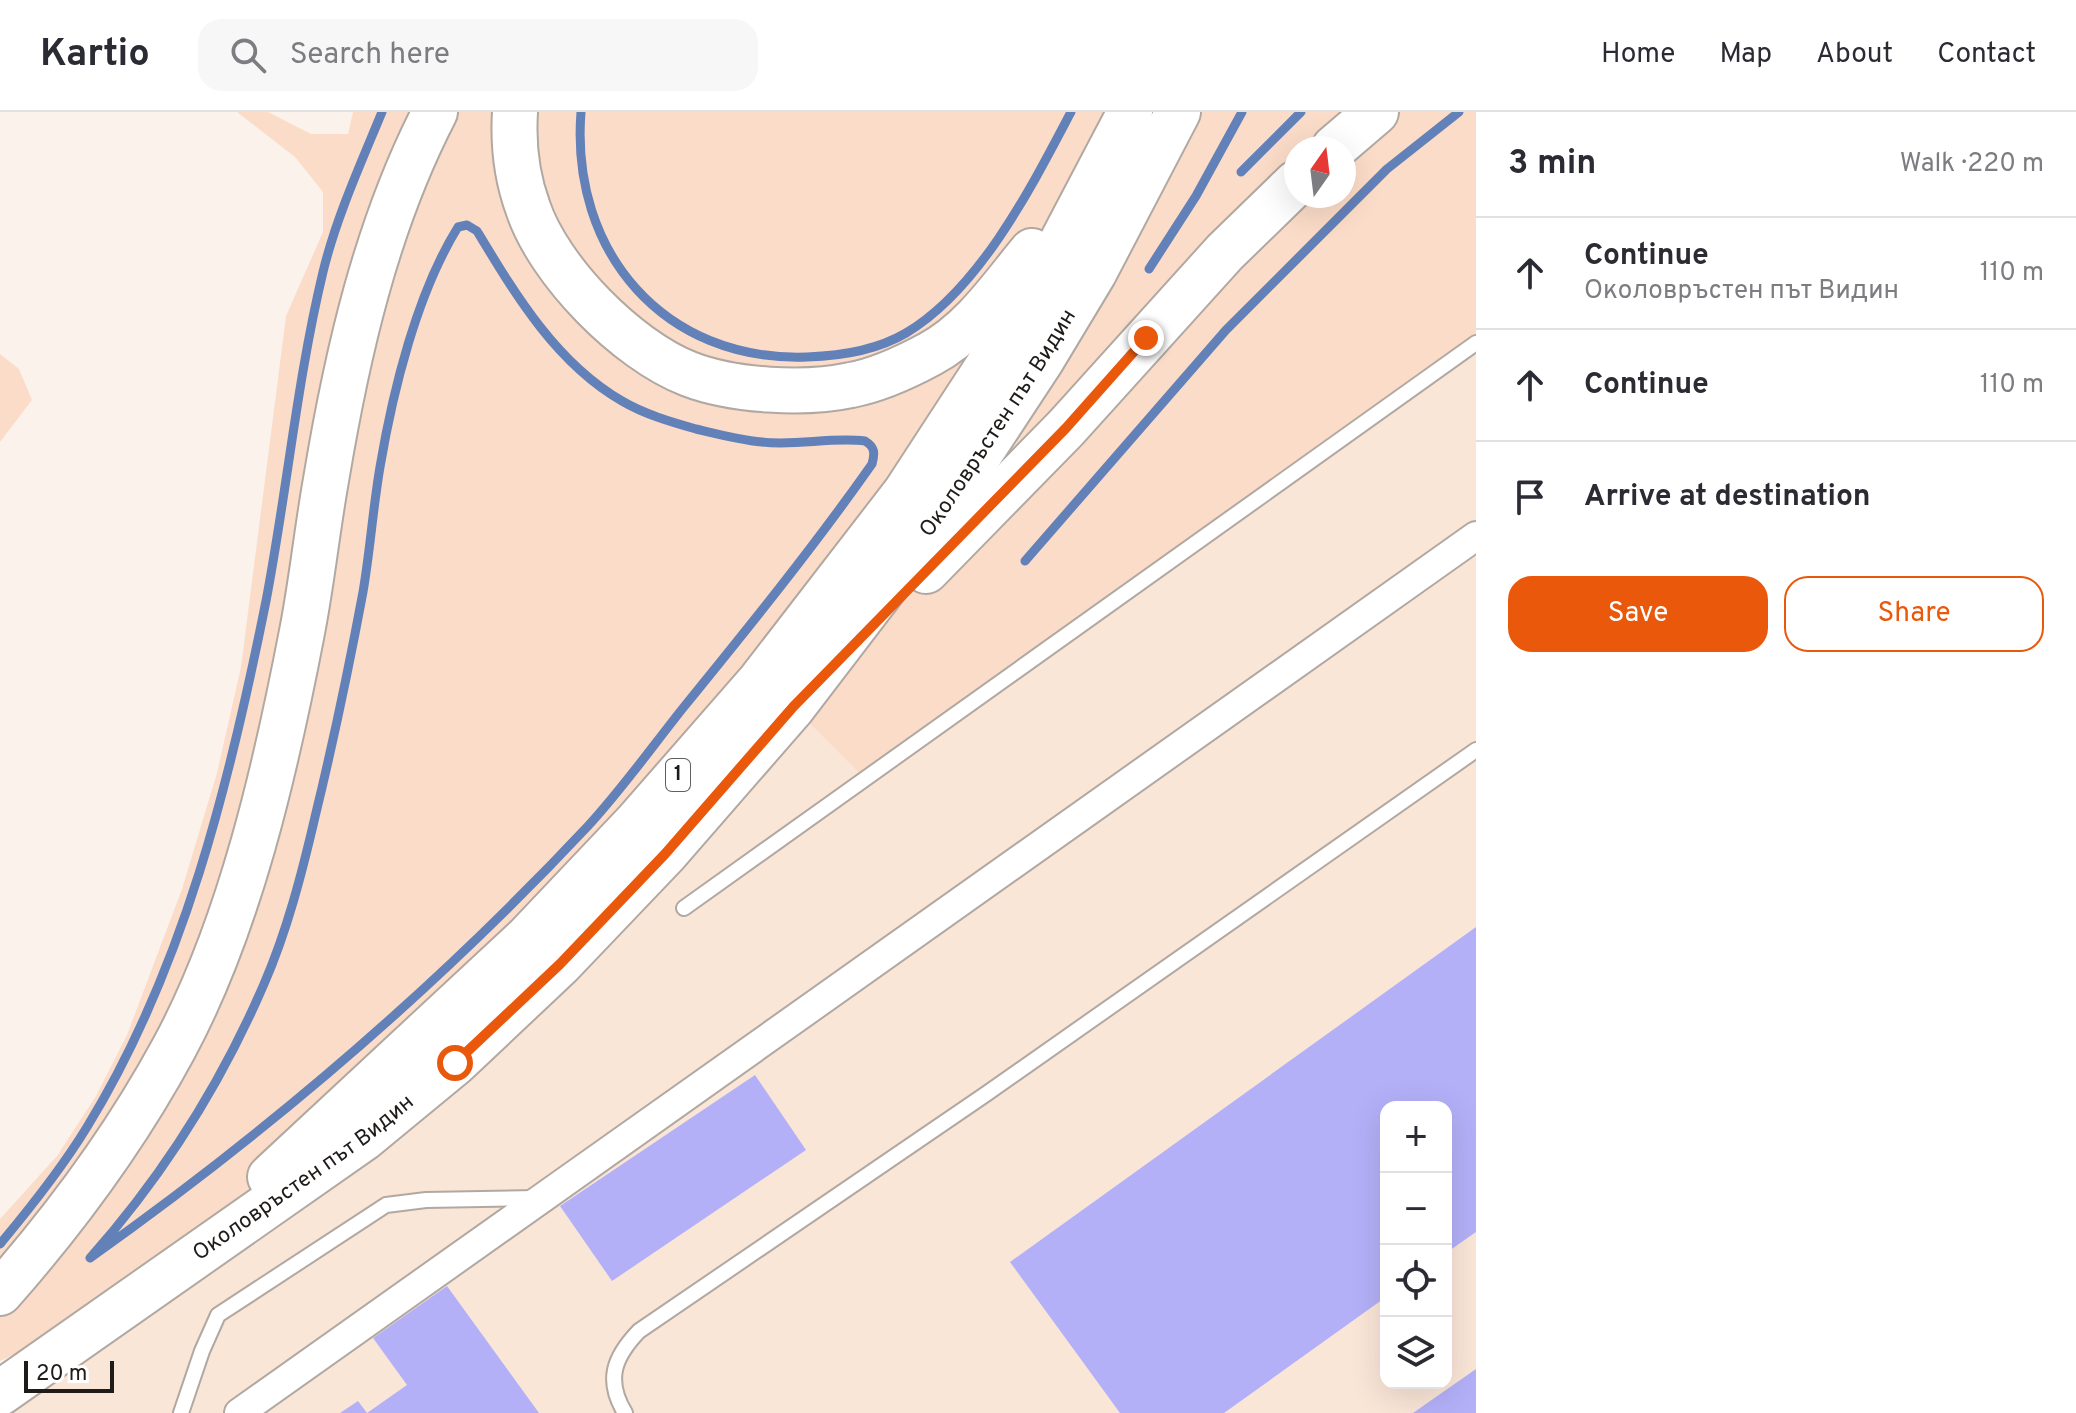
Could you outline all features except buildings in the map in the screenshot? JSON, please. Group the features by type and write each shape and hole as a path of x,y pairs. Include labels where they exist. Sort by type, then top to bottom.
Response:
{"main road":[{"path":"0,1293 80,1197 123,1135 175,1046 213,962 240,885 272,772 302,630 342,388 360,315 399,194 435,112"},
{"path":"515,112 518,171 528,209 564,273 618,330 688,374 732,386 774,390 851,386 893,372 933,353 968,327 1100,170"},
{"name":"Околовръстен път Видин","path":"149,1291 528,937 636,823 760,681 905,493 1006,338 1057,251 1130,112"},
{"name":"Околовръстен път Видин","path":"0,1393 364,1138 455,1063 560,964 665,854 793,707 939,516 1041,361 1109,246 1178,112"},
{"path":"1348,136 1376,112"},
{"path":"793,707 1066,428 1225,252 1284,195"}],"street":[{"path":"239,1413 1476,536"}],"lane":[{"path":"684,908 1476,343"},
{"path":"625,1413 613,1389 615,1365 625,1346 639,1331 986,1094 1476,750"},
{"path":"181,1413 218,1315 386,1205 426,1200 542,1198"}],"shaded area":[{"path":"237,112 268,112 311,134 348,134 353,112 1130,112 1057,251 636,823 149,1291 0,1361 0,1219 57,1156 96,1096 127,1035 182,889 217,773 241,667 286,316 323,232 323,192 295,157"},
{"path":"1178,112 1476,112 1476,343 865,779 793,707"},
{"path":"1476,343 1476,1413 0,1413 793,707 864,778"},
{"path":"0,354 19,369 32,400 0,442"}],"waterway":[{"path":"0,1244 35,1202 87,1127 121,1066 177,939 219,805 252,669 323,272 342,211 382,112"},
{"path":"581,112 582,163 592,210 610,252 636,289 670,319 710,341 756,354 807,357 845,353 883,344 906,333 933,314 958,290 1002,234 1071,112"},
{"path":"1149,269 1196,196 1242,112"},
{"path":"1241,172 1301,112"},
{"path":"1025,561 1226,330 1387,169 1459,112"},
{"path":"467,225 477,231 506,279 557,347 598,385 622,401 667,420 745,440 775,443 865,441 873,451 872,464 756,618 625,783 531,885 412,1000 287,1108 90,1258 142,1195 188,1128 229,1058 280,943 305,859 340,705 363,592 380,467 408,343 443,253 458,227 467,225"}],"route":[{"path":"455,1063 560,964 665,854 793,707 1066,428 1146,338"}]}
